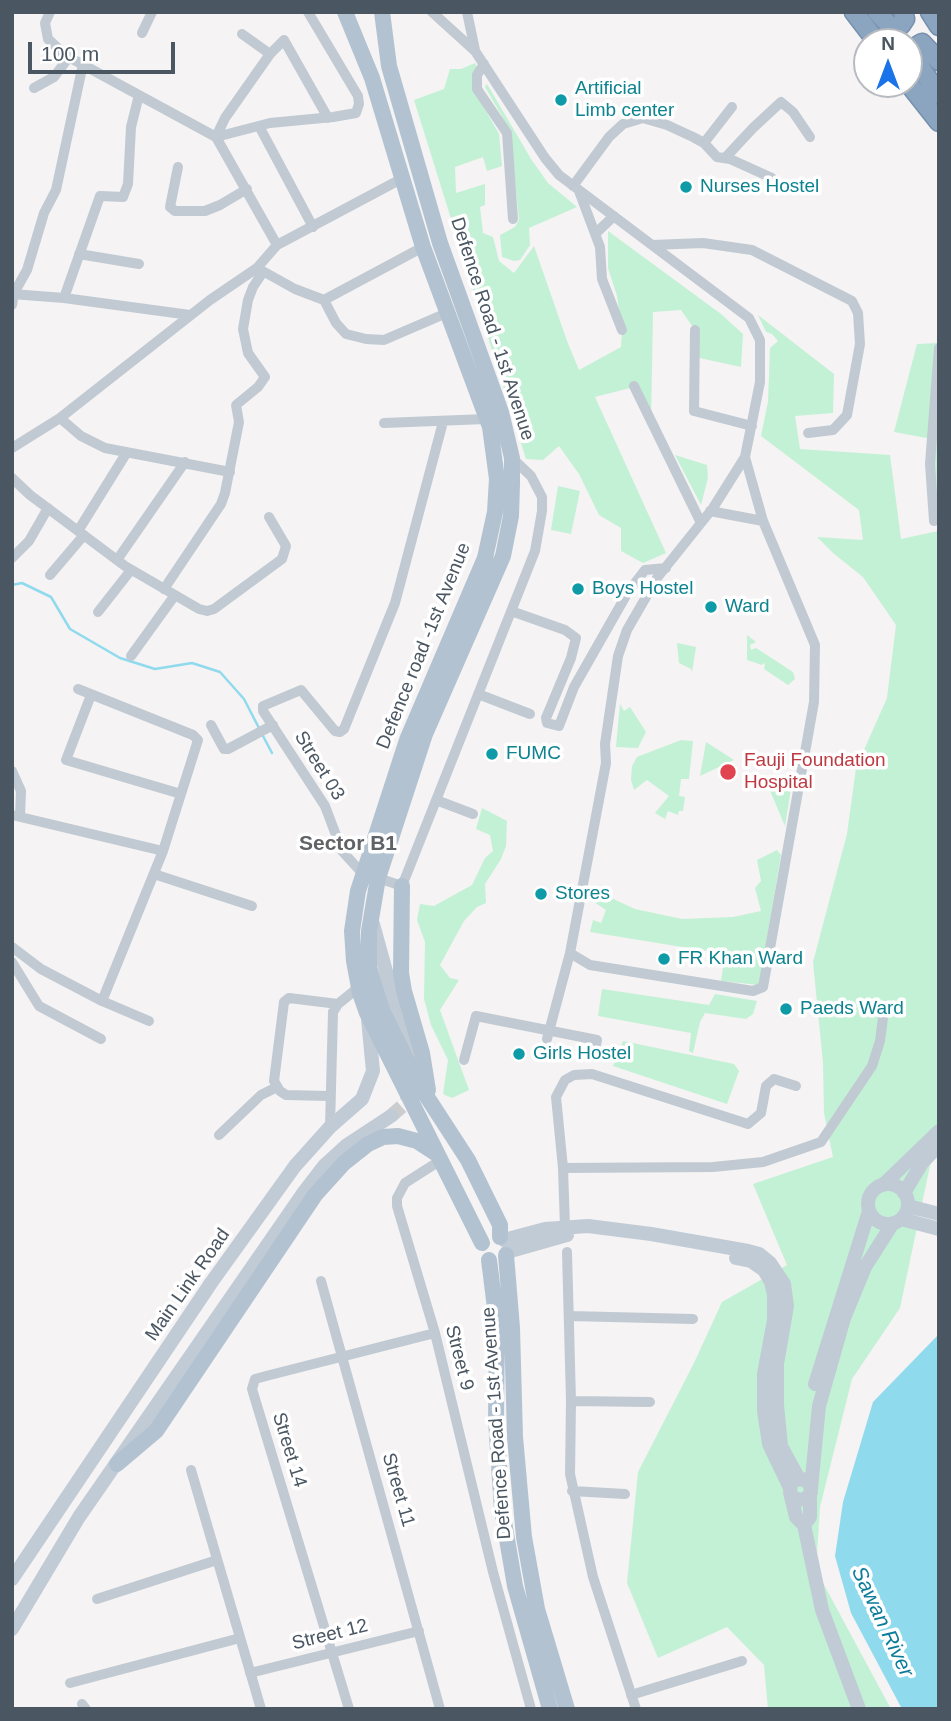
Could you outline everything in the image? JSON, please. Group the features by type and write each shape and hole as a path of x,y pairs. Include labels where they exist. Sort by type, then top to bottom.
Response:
{"highway":[{"path":"854,12 866,28"},
{"path":"877,12 894,27 901,25 905,19 903,12"},
{"path":"930,12 939,26"},
{"path":"939,61 922,43 912,49 912,55 939,95"},
{"path":"920,98 939,122"}],"main road":[{"name":"Defence road -1st Avenue","path":"345,12 372,78 423,247 486,419 497,479 495,512 485,558 407,740 371,876 358,891 352,931 359,987 367,1013 482,1243 482,1253 489,1261 497,1324 496,1420 502,1510 516,1586 550,1709"},
{"name":"Defence Road - 1st Avenue","path":"382,12 389,66 440,243 501,412 512,458 511,516 503,556 425,734 371,876 369,967 374,991 388,1022 430,1102 468,1160 500,1224 512,1328 515,1437 524,1537 537,1609 567,1709"},
{"path":"402,886 401,973 422,1054 430,1102"},
{"path":"371,916 396,1004 411,1044"},
{"name":"Main Link Road","path":"12,1579 211,1283 295,1166 330,1127 362,1099 373,1071 367,1013"},
{"path":"12,1629 79,1517 324,1166 348,1145 391,1116"},
{"path":"801,1487 807,1426 815,1384 869,1211 869,1197 874,1189 883,1185 939,1131"},
{"path":"117,1464 156,1431 316,1195 344,1163 368,1144 383,1137 398,1136 417,1141 440,1157"},
{"path":"859,1709 822,1610 804,1525 796,1517 819,1406 844,1318 865,1267 901,1210 922,1163 939,1144"},
{"path":"883,1185 892,1185 901,1210"},
{"path":"869,1211 879,1222 901,1210 936,1221"},
{"path":"489,1261 499,1261 504,1246 531,1231 588,1226 652,1234 759,1254 770,1263 784,1284 788,1306 777,1364 777,1405 781,1446 801,1487"},
{"path":"482,1243 488,1237 504,1246 561,1235 593,1235 719,1254 751,1261 764,1270 771,1282 775,1306 764,1374 765,1426 769,1444 801,1487"}],"street":[{"path":"50,12 45,23 48,39 69,57 216,137 277,245"},
{"path":"142,33 152,12"},
{"path":"216,137 259,126 356,113 358,96 308,12"},
{"path":"432,12 475,51 559,175 749,318 760,340 760,382 745,457 710,511 639,607 618,656 605,744 606,763 569,953 548,1034"},
{"path":"467,12 475,51"},
{"path":"242,34 270,54"},
{"path":"216,137 225,118 270,54 284,40 328,118"},
{"path":"34,88 54,77 69,57"},
{"path":"12,305 13,293 27,270 44,213 55,190 83,65"},
{"path":"484,65 477,75 477,89 507,133 513,219"},
{"path":"64,298 100,196 122,197 128,184 131,127 139,95"},
{"path":"725,158 781,102 793,112 810,137"},
{"path":"704,143 732,107"},
{"path":"576,188 609,136 623,124 643,118 667,125 704,143 717,157 772,178"},
{"path":"259,126 313,227"},
{"path":"178,167 170,208 175,211 205,211 247,189"},
{"path":"164,589 221,504 239,422 236,405 258,387 265,377 248,353 243,329 260,270 277,245 403,178"},
{"path":"576,188 596,233 600,247 602,279 622,330"},
{"path":"596,233 614,216"},
{"path":"652,245 703,243 752,250 852,301 858,313 860,344 847,415 833,430 808,433"},
{"path":"324,300 423,247"},
{"path":"79,254 139,264"},
{"path":"260,270 295,289 324,300 336,323 346,334 366,338 384,340 463,307"},
{"path":"12,448 60,418 190,316 260,270"},
{"path":"13,293 190,316"},
{"path":"695,330 694,411 752,426"},
{"path":"934,521 930,464 939,348"},
{"path":"634,386 701,523"},
{"path":"60,418 95,444 230,472"},
{"path":"384,423 486,419"},
{"name":"Street 03","path":"371,876 342,851 325,806 265,730 265,704 301,690 335,731 341,732 344,729 395,603 443,422"},
{"path":"50,575 81,533 127,452"},
{"path":"569,953 590,965 753,991 763,987 814,702 815,645 763,521 745,457"},
{"path":"371,876 402,886 535,551 542,497 531,477 512,458"},
{"path":"117,560 184,462"},
{"path":"12,478 48,509 131,570 207,611 214,609 282,559 286,546 269,517"},
{"path":"12,558 29,541 48,509"},
{"path":"710,511 763,521"},
{"path":"511,611 565,630 576,638 571,659 546,718 547,723 556,727 562,724 574,687 628,592 645,570 666,568"},
{"path":"99,612 131,570"},
{"path":"131,656 175,595"},
{"path":"78,689 198,740 163,851 102,1001"},
{"path":"478,694 530,714"},
{"path":"91,695 66,760 181,794"},
{"path":"211,725 224,749 238,745 265,730"},
{"path":"12,771 21,790 16,816 163,851"},
{"path":"436,800 473,814"},
{"path":"154,874 252,906"},
{"path":"12,947 41,969 102,1001 149,1021"},
{"path":"12,962 39,1006 102,1039"},
{"path":"330,1127 333,1012 338,1004 359,987"},
{"path":"329,1096 286,1095 274,1081 284,1002 289,998 338,1004"},
{"path":"563,1168 725,1166 763,1162 821,1142 872,1066 880,1041 884,1010"},
{"path":"464,1060 477,1016 548,1034 597,1040 593,1057"},
{"path":"565,1227 556,1097 565,1080 574,1075 592,1074 748,1124 761,1113 766,1086 774,1079 796,1086"},
{"path":"219,1135 261,1095 277,1087"},
{"name":"Street 9","path":"440,1157 405,1183 397,1198 397,1206 435,1333 493,1572 531,1709"},
{"path":"566,1252 572,1491 593,1577 636,1709"},
{"name":"Street 11","path":"321,1281 440,1709"},
{"path":"569,1316 693,1319"},
{"name":"Street 14","path":"349,1709 252,1389 255,1379 435,1333"},
{"path":"571,1401 650,1402"},
{"path":"191,1470 258,1708"},
{"path":"572,1491 625,1494"},
{"path":"97,1599 217,1560"},
{"name":"Street 12","path":"250,1673 419,1631"},
{"path":"70,1683 240,1638"},
{"path":"631,1695 742,1661"}],"green space":[{"path":"475,63 478,70 474,90 499,134 502,166 487,171 483,157 455,167 456,193 485,184 485,205 480,207 483,233 493,237 499,261 514,273 534,246 579,370 621,347 622,330 617,296 608,268 608,231 721,314 743,334 741,367 695,357 695,330 681,310 653,312 651,421 634,387 595,397 666,553 643,563 621,551 621,528 599,515 579,474 559,446 543,460 526,459 414,100 444,89 450,69 461,69"},
{"path":"487,84 548,183 577,207 529,228 530,245 520,260 502,257 500,235 515,227 519,220 510,130 485,87"},
{"path":"758,315 834,374 833,413 795,416 800,449 890,455 901,539 938,531 932,439 894,432 917,344 939,343 939,1123 900,1308 852,1379 820,1507 816,1570 891,1709 768,1709 764,1665 727,1627 658,1658 627,1583 638,1472 722,1302 787,1265 753,1184 833,1157 824,1113 823,1063 813,962 847,834 856,768 887,698 896,625 863,577 817,537 863,540 859,510 761,436 768,402 770,348 778,341 766,332"},
{"path":"675,455 707,465 708,478 701,505"},
{"path":"558,486 580,491 571,534 551,530"},
{"path":"747,635 756,642 750,645 751,650 756,648 793,672 795,679 788,685 764,669 763,663 762,665 747,660"},
{"path":"677,643 696,647 692,672 679,663"},
{"path":"620,704 624,711 630,707 646,732 638,748 616,747"},
{"path":"681,740 693,741 689,779 681,779 679,796 685,797 683,811 679,811 678,815 668,811 665,819 655,813 669,796 647,780 634,790 631,780 632,766 637,757"},
{"path":"706,742 734,760 700,776"},
{"path":"763,774 791,789 785,826"},
{"path":"482,808 507,821 506,846 485,884 486,903 477,907 464,921 440,965 450,978 459,980 440,1010 469,1090 452,1098 443,1094 448,1060 431,1025 424,999 425,942 417,920 420,904 434,906 472,885 485,858 493,851 490,835 476,829"},
{"path":"777,850 781,855 759,985 721,981 725,954 590,932 593,920 601,923 606,910 588,898 594,890 635,909 682,919 733,917 761,911 755,888 761,881 757,860"},
{"path":"602,989 709,1005 715,994 757,1001 753,1014 746,1019 705,1013 700,1022 693,1053 689,1051 691,1033 598,1016"},
{"path":"623,1041 734,1064 739,1071 727,1104 613,1066"}],"water":[{"name":"Sawan River","path":"939,1334 939,1709 902,1709 851,1613 835,1556 843,1502 873,1402"}],"waterway":[{"path":"12,585 22,583 51,597 70,629 120,658 155,669 192,663 220,672 244,699 260,730"},
{"path":"263,736 272,753"}],"tunnel":[{"path":"391,1116 406,1103 415,1083 417,1073 411,1044"}],"place":[{"name":"Artificial Limb center","path":"561,100"},
{"name":"Nurses Hostel","path":"686,187"},
{"name":"Boys Hostel","path":"578,589"},
{"name":"Ward","path":"711,607"},
{"name":"FUMC","path":"492,754"},
{"name":"Fauji Foundation Hospital","path":"728,772"},
{"name":"Stores","path":"541,894"},
{"name":"FR Khan Ward","path":"664,959"},
{"name":"Paeds Ward","path":"786,1009"},
{"name":"Girls Hostel","path":"519,1054"}],"district":[{"name":"Sector B1","path":"348,844"}]}
